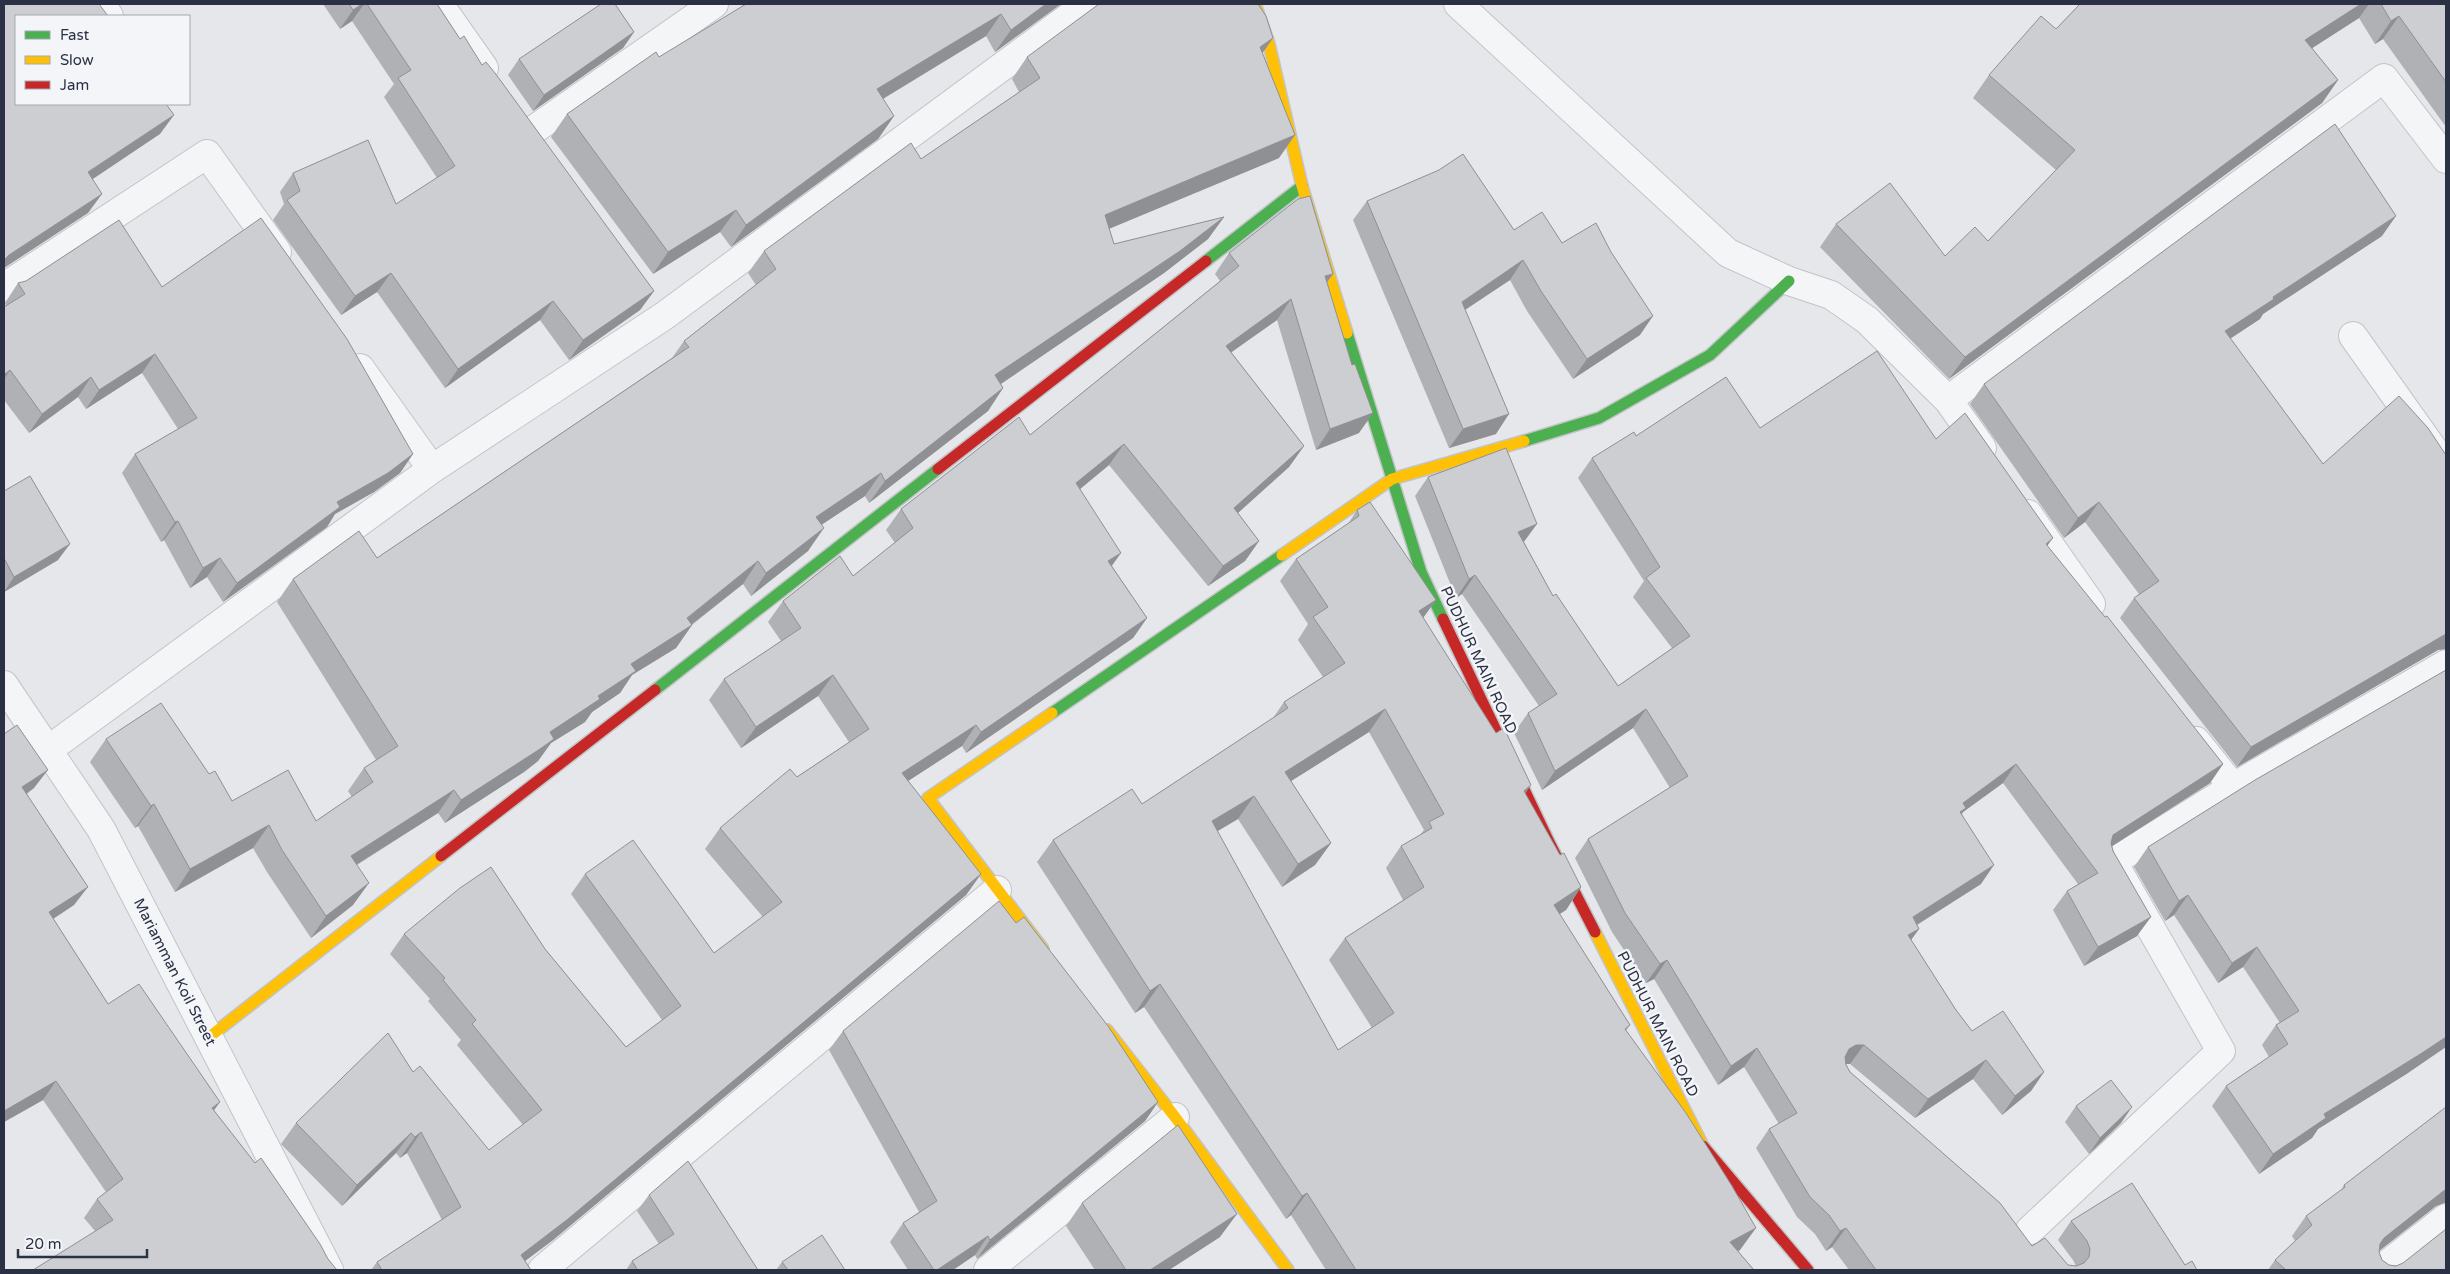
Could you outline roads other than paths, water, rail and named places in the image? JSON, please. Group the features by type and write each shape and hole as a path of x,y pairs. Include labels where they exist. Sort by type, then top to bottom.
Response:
{"street":[{"path":"100,4 108,15"},
{"path":"439,4 546,157"},
{"path":"529,133 714,4"},
{"path":"48,750 432,469 664,316 1087,4"},
{"name":"PUDHUR MAIN ROAD","path":"1255,4 1269,44 1302,186 1421,572 1550,844 1705,1150 1808,1270"},
{"path":"1458,4 1728,253 1789,281 1831,295 1868,320 1948,400 1998,472"},
{"path":"1948,400 2384,78 2446,159"},
{"path":"4,287 207,154 294,275"},
{"path":"208,1038 1302,186"},
{"path":"1052,960 928,798 1392,479 1454,463 1599,418 1710,355 1789,281"},
{"path":"646,292 664,316"},
{"path":"2353,336 2446,467"},
{"path":"345,348 432,469"},
{"path":"2016,496 2106,625"},
{"path":"2006,1217 2038,1240 2221,1050 2113,862 2233,787 2446,664"},
{"name":"Mariamman Koil Street","path":"4,685 101,830 329,1270"},
{"path":"2178,718 2233,787"},
{"path":"542,1270 997,890"},
{"path":"1101,1023 1175,1117 1288,1270"},
{"path":"988,1270 1175,1117"},
{"path":"2380,1270 2446,1218"}]}
